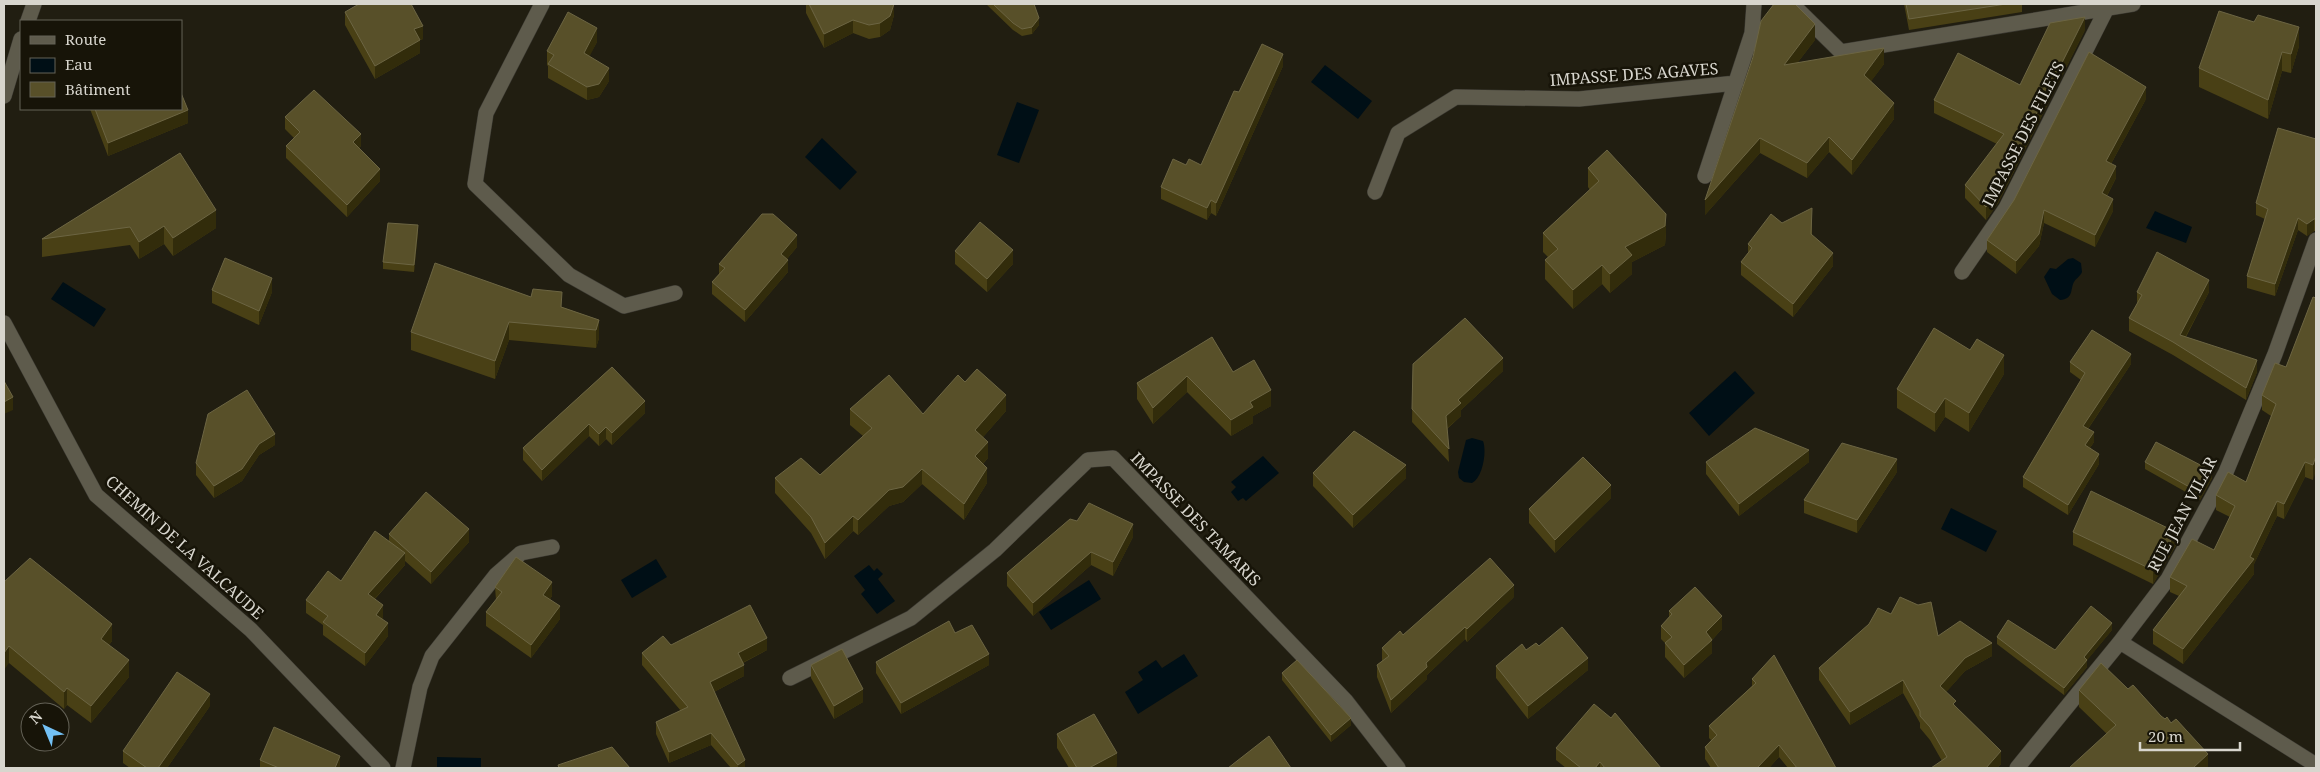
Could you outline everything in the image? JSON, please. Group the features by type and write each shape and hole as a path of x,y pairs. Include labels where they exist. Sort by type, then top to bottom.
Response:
{"street":[{"path":"28,20 34,4"},
{"path":"542,4 486,113 475,184 569,275 624,306 675,293"},
{"name":"IMPASSE DES AGAVES","path":"1705,176 1752,33 1754,4"},
{"path":"1792,4 1841,52 2134,4"},
{"name":"IMPASSE DES FILETS","path":"1962,272 2006,208 2107,8"},
{"path":"4,96 20,42"},
{"name":"IMPASSE DES AGAVES","path":"1375,192 1398,133 1456,97 1579,99 1736,83"},
{"name":"RUE JEAN VILAR","path":"2017,768 2120,642 2168,579 2226,472 2275,354 2316,240"},
{"name":"CHEMIN DE LA VALCAUDE","path":"4,323 96,495 251,630 383,768"},
{"name":"IMPASSE DES TAMARIS","path":"790,678 911,618 995,550 1088,460 1113,458 1346,701 1398,768"},
{"path":"403,768 420,687 432,656 496,575 508,564 521,553 552,547"},
{"path":"2120,642 2316,765"}],"water":[{"path":"1325,65 1372,101 1358,119 1311,82"},
{"path":"1017,102 1039,110 1019,163 997,155"},
{"path":"822,138 857,172 840,190 805,157"},
{"path":"2155,211 2192,227 2186,243 2146,228"},
{"path":"2073,258 2081,263 2082,272 2074,282 2070,296 2060,300 2052,294 2044,277 2050,268 2056,269 2068,259"},
{"path":"63,282 106,309 94,327 51,299"},
{"path":"1735,371 1755,393 1709,436 1689,413"},
{"path":"1472,438 1483,441 1485,451 1479,475 1472,483 1464,482 1459,478 1458,472 1466,440"},
{"path":"1263,456 1279,473 1246,501 1243,498 1238,501 1231,492 1236,487 1231,482"},
{"path":"1951,508 1997,531 1986,552 1941,529"},
{"path":"656,559 667,577 632,598 621,580"},
{"path":"869,565 874,571 877,568 883,574 878,579 895,601 877,614 861,594 865,590 854,576"},
{"path":"1089,580 1101,599 1051,630 1039,612"},
{"path":"1184,654 1198,676 1138,714 1125,692 1143,680 1138,672 1156,660 1162,668"},
{"path":"437,757 481,758 481,768 437,768"}],"building":[{"path":"359,4 411,4 423,26 414,29 420,40 375,66 345,12"},
{"path":"809,4 894,4 890,16 880,23 869,25 853,20 824,34"},
{"path":"993,4 1034,4 1039,18 1032,27 1022,29"},
{"path":"1774,4 1795,4 1815,24 1784,65 1884,48 1864,75 1894,103 1852,160 1829,137 1807,163 1760,138 1705,200 1753,57 1761,21"},
{"path":"1906,4 2006,4 1909,19"},
{"path":"2219,11 2254,22 2258,15 2299,27 2291,54 2282,52 2268,100 2199,68"},
{"path":"568,12 597,28 584,53 609,68 599,84 587,87 548,64 554,55 547,51"},
{"path":"2085,17 1998,190 1986,207 1965,185 2004,134 1934,100 1958,53 2020,85 2050,23"},
{"path":"1262,44 1283,54 1216,203 1211,200 1207,208 1161,187 1173,159 1186,165 1189,159 1201,165 1234,91 1239,92"},
{"path":"2089,52 2146,87 2106,161 2116,166 2102,193 2113,199 2095,235 2044,210 2039,234 2016,261 1987,240 2014,200"},
{"path":"314,90 361,134 353,142 380,169 347,205 286,146 300,132 285,117"},
{"path":"182,95 188,110 108,143 95,110 182,110"},
{"path":"2278,128 2316,139 2316,219 2307,224 2298,218 2275,284 2247,276 2268,209 2256,203"},
{"path":"1607,150 1666,214 1665,226 1625,247 1632,255 1610,274 1602,265 1573,290 1545,260 1558,249 1543,233 1599,181 1588,168"},
{"path":"180,153 216,210 173,238 164,226 139,242 130,227 42,239"},
{"path":"1812,208 1811,234 1833,253 1793,304 1741,262 1752,248 1748,244 1771,214 1782,223"},
{"path":"762,214 773,214 797,235 781,254 788,260 745,310 712,282 725,268 719,264"},
{"path":"980,222 1013,250 987,279 955,251"},
{"path":"388,223 418,225 414,265 383,262"},
{"path":"2157,252 2209,280 2180,335 2257,360 2246,388 2173,342 2129,318 2142,295 2137,292"},
{"path":"225,258 272,278 259,311 212,290"},
{"path":"435,263 531,297 533,289 562,292 561,307 599,320 596,330 509,322 495,361 411,332"},
{"path":"2313,297 2316,298 2316,456 2313,465 2305,462 2284,504 2277,501 2250,557 2254,559 2183,649 2153,630 2187,586 2170,577 2192,539 2214,550 2235,506 2216,495 2228,472 2246,482 2276,404 2262,395 2275,363 2286,367"},
{"path":"1465,318 1503,358 1458,400 1461,403 1446,416 1449,449 1412,409 1413,364"},
{"path":"1934,328 1970,350 1977,339 2004,355 1969,413 1945,398 1935,413 1897,389"},
{"path":"2092,330 2131,354 2083,426 2094,432 2085,445 2099,454 2068,505 2023,477 2085,373 2070,362"},
{"path":"1212,337 1233,372 1254,360 1271,390 1250,402 1253,407 1231,420 1187,376 1153,408 1137,383"},
{"path":"612,367 645,401 612,433 606,427 599,434 589,424 542,470 523,448"},
{"path":"977,369 1006,395 975,430 988,442 975,456 987,468 964,504 922,469 903,487 889,490 858,520 853,516 825,543 811,517 775,478 801,458 820,475 872,428 850,409 889,375 923,414 958,375 965,382"},
{"path":"4,381 13,397 4,402"},
{"path":"247,390 275,434 259,444 242,469 214,486 196,463 208,414"},
{"path":"1755,428 1809,450 1739,504 1706,462"},
{"path":"1354,431 1406,465 1353,515 1313,473"},
{"path":"2156,442 2212,471 2200,493 2145,462"},
{"path":"1842,443 1897,459 1857,520 1804,500"},
{"path":"1583,457 1611,485 1555,540 1529,509"},
{"path":"2091,491 2176,532 2153,570 2073,532"},
{"path":"426,492 469,529 431,572 389,534"},
{"path":"1089,503 1133,524 1113,562 1091,552 1033,603 1007,573 1070,519 1077,521"},
{"path":"375,531 405,553 368,594 383,605 376,615 388,623 365,653 323,622 328,616 306,600 328,571 341,581"},
{"path":"516,557 552,582 543,595 560,606 531,645 486,612 502,592 495,587"},
{"path":"30,558 112,624 101,639 129,660 91,706 67,688 64,692 9,646 4,653 4,582"},
{"path":"1490,558 1514,585 1467,629 1465,627 1426,663 1427,667 1391,700 1377,665 1389,656 1382,648 1400,631 1403,635"},
{"path":"1695,587 1722,616 1706,632 1712,640 1684,665 1665,643 1672,637 1661,626 1672,614 1669,611"},
{"path":"1900,597 1918,605 1931,602 1938,636 1960,621 1992,643 1965,658 1940,686 1956,701 1953,704 2001,751 1986,768 1931,768 1947,757 1930,727 1920,716 1920,711 1903,680 1850,712 1819,668 1869,624 1878,608 1891,614"},
{"path":"750,605 767,638 738,653 744,665 710,682 745,760 738,765 711,733 669,752 656,722 688,707 642,653 663,636 671,645"},
{"path":"2091,606 2112,623 2084,657 2087,660 2064,688 1997,637 2008,620 2055,650"},
{"path":"949,621 955,633 972,625 989,654 901,703 876,662"},
{"path":"1562,627 1588,658 1528,706 1496,666 1522,644 1526,650 1536,643 1539,646"},
{"path":"842,649 863,689 834,706 811,665"},
{"path":"1774,655 1836,768 1797,768 1779,745 1757,768 1719,768 1705,747 1717,735 1709,726 1756,683 1752,679"},
{"path":"1297,660 1351,718 1331,735 1282,673"},
{"path":"2101,663 2128,689 2133,685 2165,719 2167,717 2171,723 2176,719 2208,754 2193,768 2069,768 2116,725 2079,690"},
{"path":"177,672 210,694 158,768 147,768 123,751"},
{"path":"1594,704 1611,718 1615,713 1661,768 1605,768 1600,762 1595,768 1581,768 1556,748"},
{"path":"1094,714 1117,753 1089,768 1077,768 1057,734"},
{"path":"274,727 340,756 335,768 279,768 260,760"},
{"path":"1269,736 1291,768 1228,768"},
{"path":"612,747 630,768 559,768 558,765"}]}
